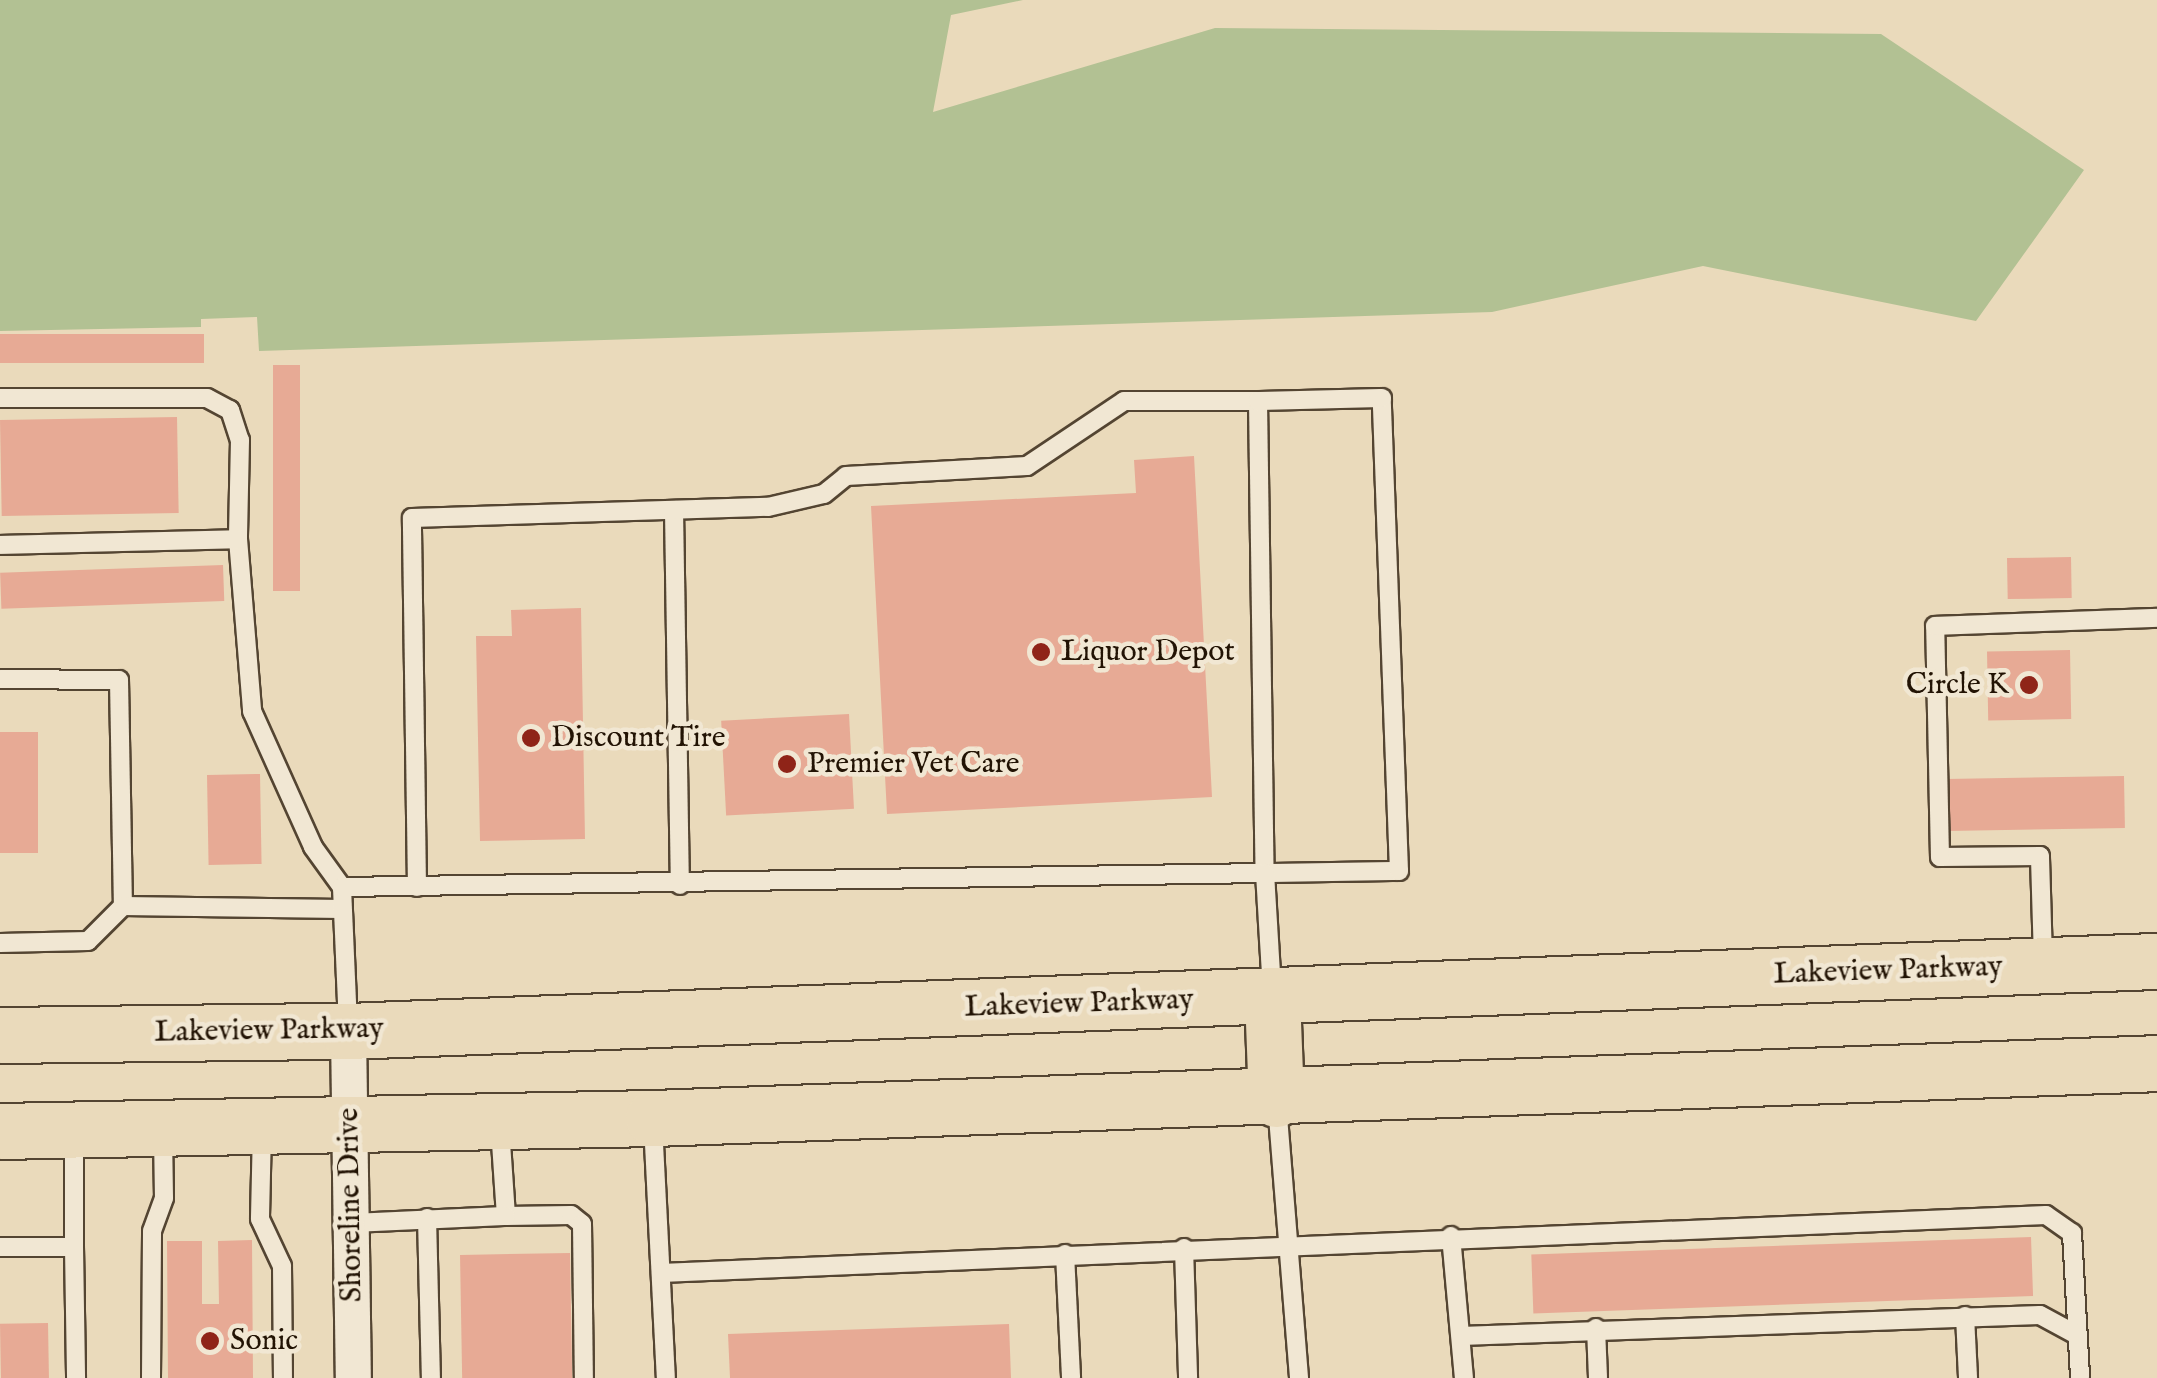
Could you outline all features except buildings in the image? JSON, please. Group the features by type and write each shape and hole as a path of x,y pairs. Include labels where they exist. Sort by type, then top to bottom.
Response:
{"main road":[{"name":"Lakeview Parkway","path":"0,1035 348,1031 2157,961"},
{"path":"1272,996 1276,1098"},
{"path":"0,1131 350,1128 1276,1098 2157,1063"}],"street":[{"name":"Shoreline Drive","path":"348,1031 353,1378"}],"lane":[{"path":"0,398 207,398 230,410 240,440 238,539 252,711 313,847 342,887 348,1031"},
{"path":"342,887 680,884 1399,871 1382,398 1124,401 1027,466 846,476 800,501 674,510 412,518 418,886"},
{"path":"1258,401 1265,873 1272,996"},
{"path":"674,510 680,884"},
{"path":"0,545 238,539"},
{"path":"2043,965 2040,856 1940,858 1935,626 2157,618"},
{"path":"0,679 119,680 123,906"},
{"path":"0,943 88,941 123,906 342,909"},
{"path":"1276,1098 1299,1378"},
{"path":"652,1118 666,1378"},
{"path":"500,1123 506,1216"},
{"path":"262,1128 260,1219 282,1266 283,1378"},
{"path":"151,1378 152,1231 164,1198 163,1130"},
{"path":"74,1131 76,1378"},
{"path":"351,1223 571,1215 582,1224 584,1378"},
{"path":"661,1273 1451,1236 2046,1215 2072,1233 2080,1378"},
{"path":"427,1218 430,1378"},
{"path":"1451,1236 1464,1378"},
{"path":"0,1247 74,1247"},
{"path":"1184,1248 1188,1378"},
{"path":"1065,1254 1071,1378"},
{"path":"1461,1336 1965,1316 2040,1316 2077,1335"},
{"path":"1965,1316 1968,1378"},
{"path":"1596,1328 1598,1378"}],"green space":[{"path":"0,0 1023,0 951,15 933,112 1215,28 1881,34 2084,170 1976,321 1703,266 1492,312 259,351 257,317 201,319 201,327 0,331"}],"place":[{"name":"Liquor Depot","path":"1041,652"},
{"name":"Circle K","path":"2029,685"},
{"name":"Discount Tire","path":"531,738"},
{"name":"Premier Vet Care","path":"787,764"},
{"name":"Sonic","path":"210,1341"}]}
